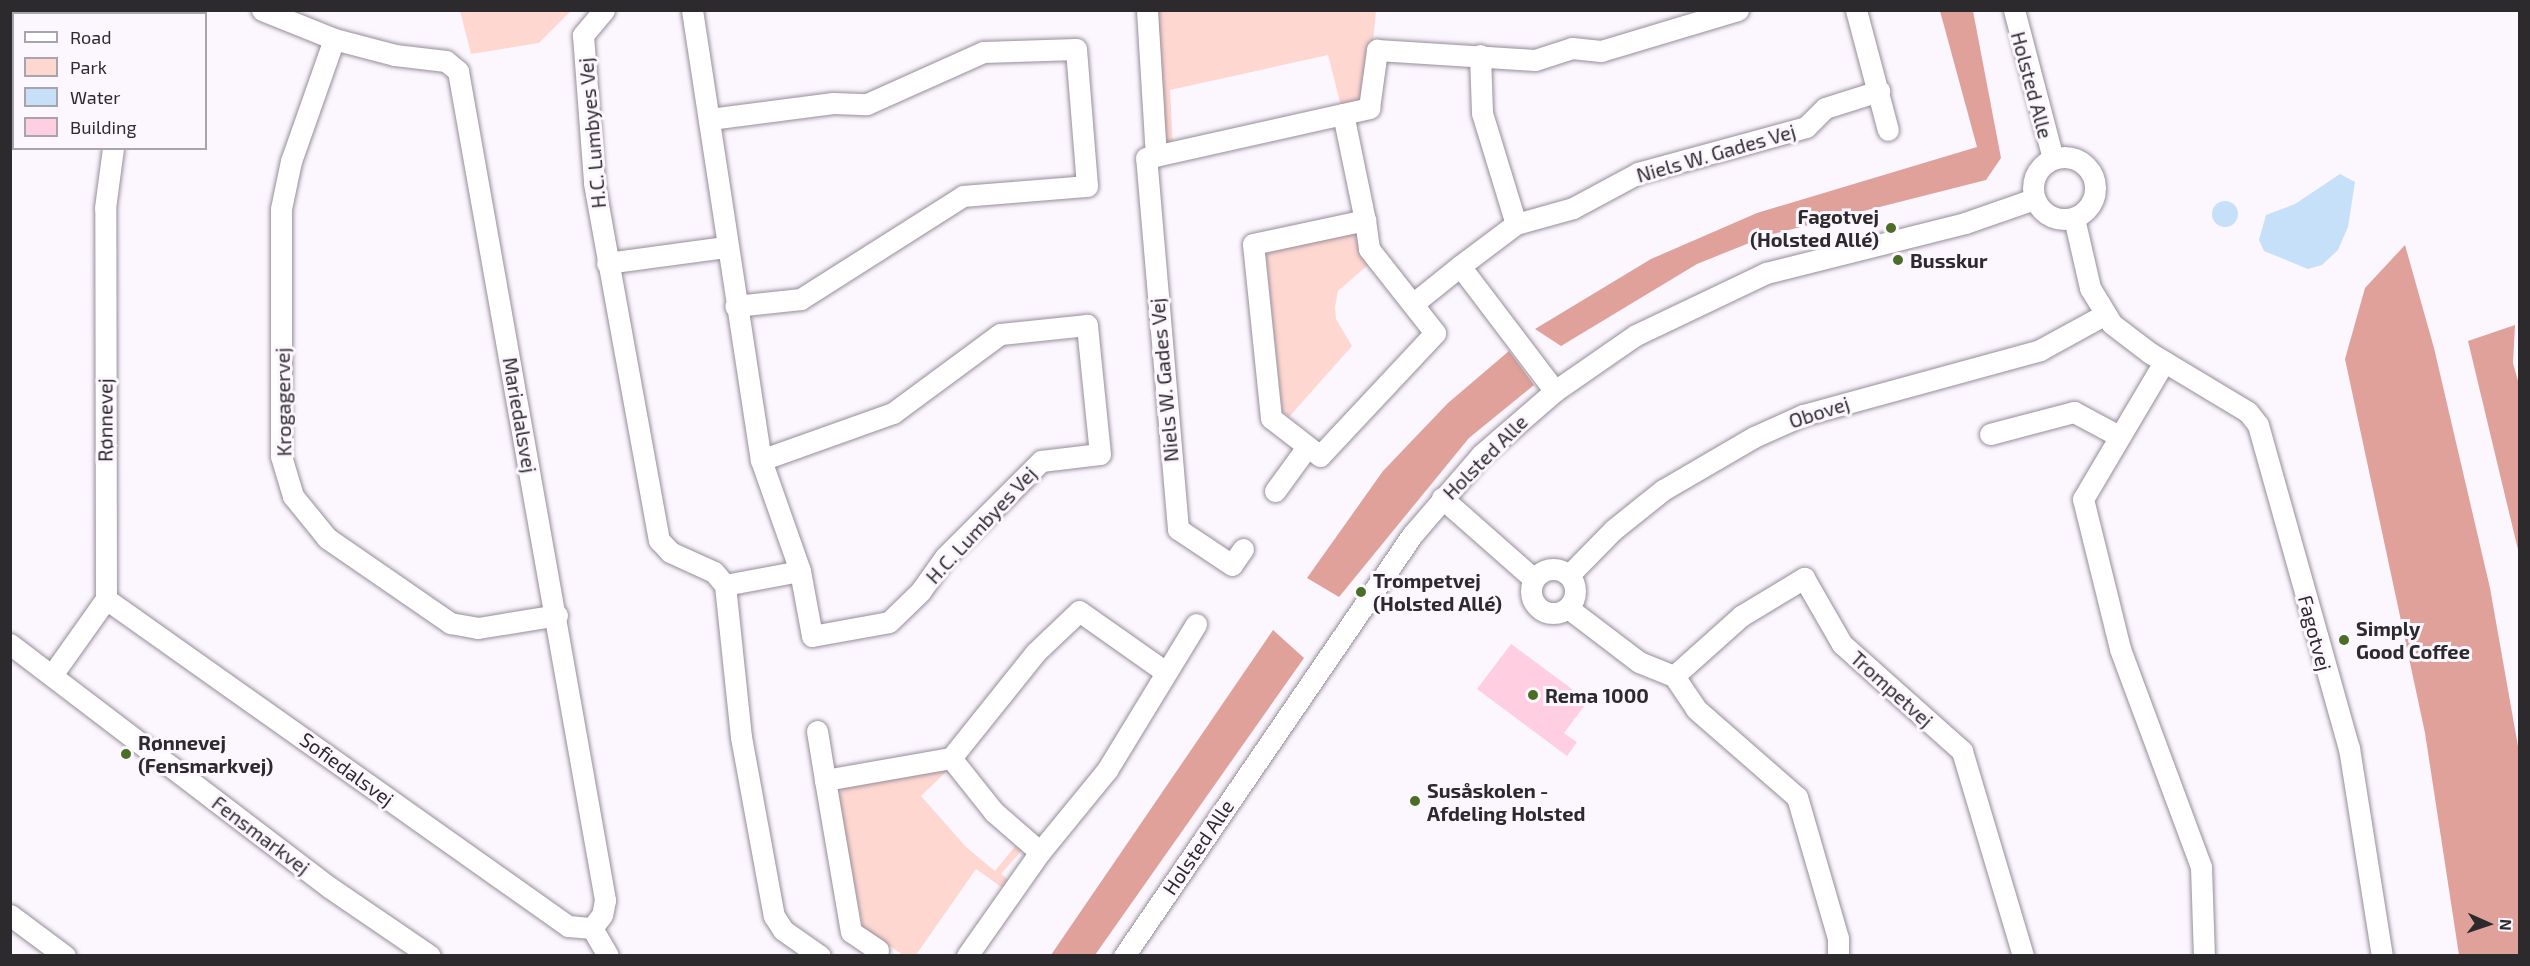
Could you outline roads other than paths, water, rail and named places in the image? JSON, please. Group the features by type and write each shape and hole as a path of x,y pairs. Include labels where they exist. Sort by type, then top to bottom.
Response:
{"street":[{"name":"Mariedalsvej","path":"262,10 334,39 395,55 446,61 458,71 557,615 605,900 602,915 592,928"},
{"name":"H.C. Lumbyes Vej","path":"604,10 583,35 594,183 659,540 670,552 714,572 724,585"},
{"name":"H.C. Lumbyes Vej","path":"692,10 760,460 800,571 812,636 889,622 920,592 945,557 1041,461 1100,454 1087,325 1000,334 893,413 760,460"},
{"name":"Niels W. Gades Vej","path":"1147,10 1156,156 1146,158 1178,529 1232,565 1243,549"},
{"path":"1156,156 1370,108 1377,50 1534,60 1572,48 1601,51 1737,10"},
{"path":"1856,10 1888,130"},
{"name":"Holsted Alle","path":"2014,10 2053,159"},
{"name":"Krogagervej","path":"334,39 291,161 281,209 281,456 293,496 327,538 450,623 478,628 557,615"},
{"path":"710,119 833,103 867,104 983,52 1076,49 1087,186 963,196 801,299 735,306"},
{"path":"1479,55 1482,113 1516,224"},
{"name":"Niels W. Gades Vej","path":"1414,303 1516,224 1573,208 1638,173 1806,127 1825,108 1879,91"},
{"path":"1343,114 1365,220 1369,249 1414,303 1434,333 1320,456 1271,418 1253,244 1365,220"},
{"name":"Rønnevej","path":"105,599 105,208 113,150"},
{"path":"2063,157 2084,164 2094,182 2091,204 2074,218 2055,218 2034,199 2038,171 2053,159 2063,157"},
{"name":"Holsted Alle","path":"1124,956 1412,535 1481,455 1555,391 1636,335 1766,273 1965,223 2034,199"},
{"name":"Fagotvej","path":"2074,218 2090,288 2104,315 2128,340 2247,412 2258,425 2349,748 2382,956"},
{"path":"607,263 726,247"},
{"path":"1460,266 1555,391"},
{"name":"Obovej","path":"1569,575 1613,530 1663,490 1754,437 1803,415 2040,350 2104,315"},
{"path":"2164,362 2085,492 2084,508 2120,650 2201,867 2204,956"},
{"path":"1990,434 2074,412 2119,436"},
{"path":"1275,491 1307,447"},
{"path":"1442,498 1534,579"},
{"path":"1551,569 1569,575 1575,596 1568,608 1555,614 1541,610 1532,599 1534,579 1551,569"},
{"path":"800,571 724,585 741,737 774,916 783,930 820,956"},
{"name":"Trompetvej","path":"1674,676 1741,616 1804,578 1842,644 1962,751 2023,956"},
{"path":"52,675 105,599"},
{"name":"Sofiedalsvej","path":"105,599 568,926 592,928"},
{"path":"1568,608 1639,662 1674,676 1696,709 1797,797 1838,938 1838,956"},
{"path":"825,780 951,758 1036,652 1079,611 1164,671"},
{"path":"967,956 1040,852 1107,770 1164,671 1196,624"},
{"name":"Fensmarkvej","path":"10,644 329,887 430,956"},
{"path":"817,731 851,932 880,954"},
{"path":"951,758 994,812 1040,852"},
{"path":"10,915 65,956"},
{"path":"592,928 608,956"}],"water":[{"path":"2340,174 2355,182 2348,227 2338,250 2322,265 2308,269 2264,251 2259,240 2266,215 2295,204"},
{"path":"2225,201 2234,205 2238,214 2234,223 2225,227 2216,223 2212,214 2216,205"}],"place":[{"name":"Fagotvej (Holsted Allé)","path":"1891,228"},
{"name":"Busskur","path":"1898,260"},
{"name":"Trompetvej (Holsted Allé)","path":"1361,592"},
{"name":"Simply Good Coffee","path":"2344,640"},
{"name":"Rema 1000","path":"1533,695"},
{"name":"Rønnevej (Fensmarkvej)","path":"126,754"},
{"name":"Susåskolen - Afdeling Holsted","path":"1415,801"}]}
